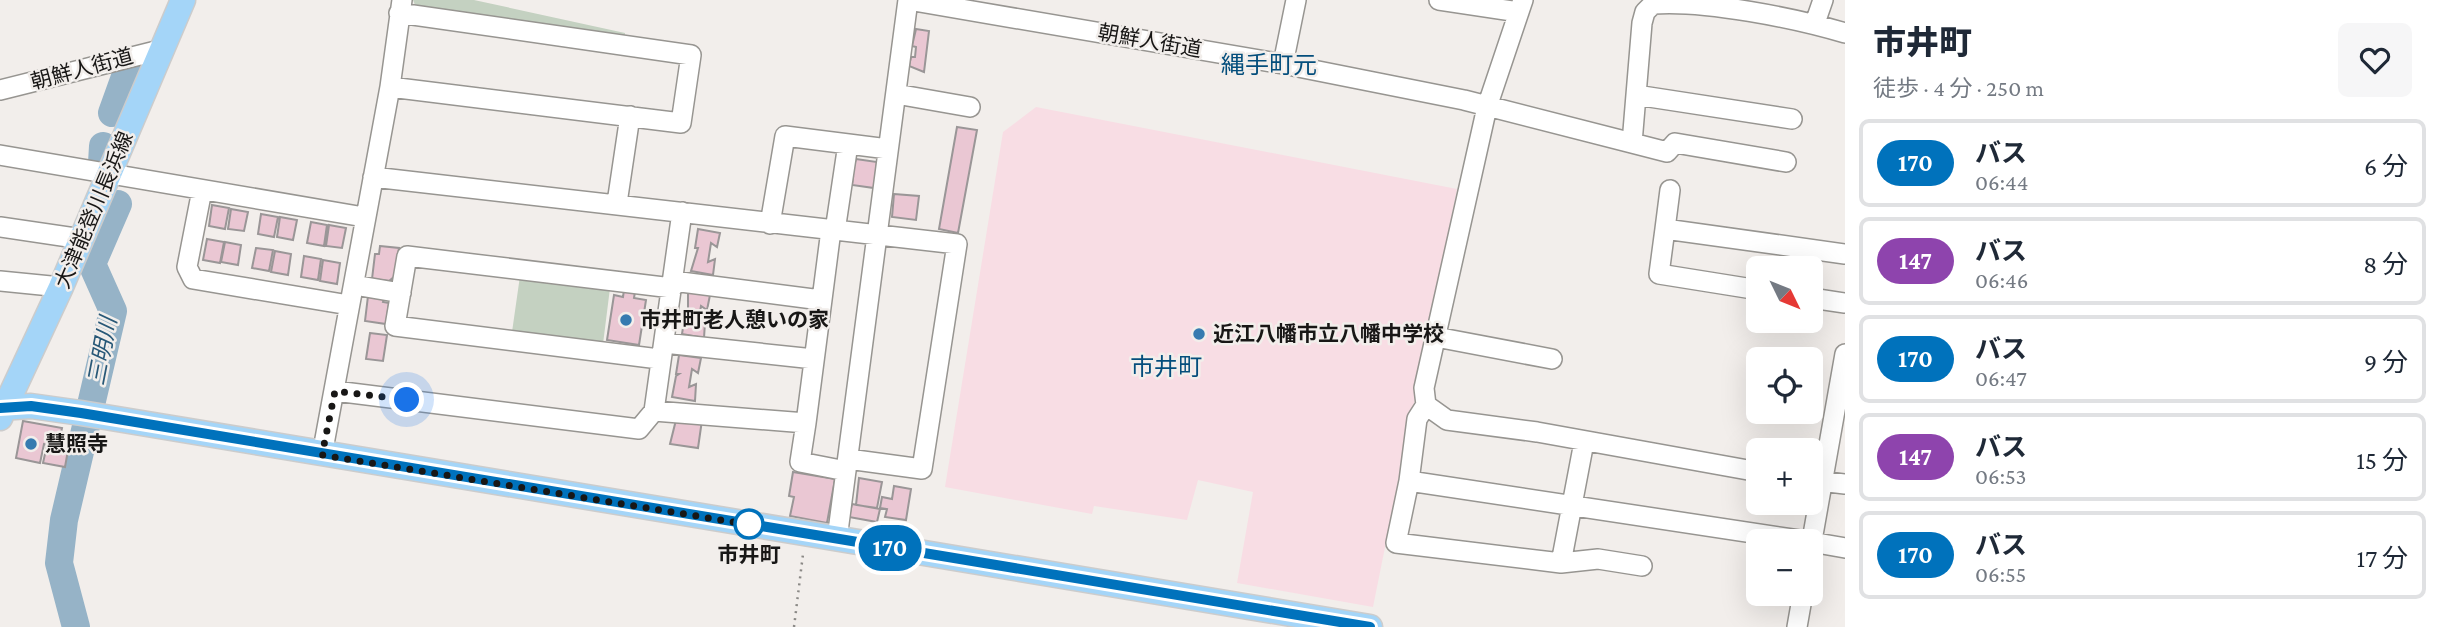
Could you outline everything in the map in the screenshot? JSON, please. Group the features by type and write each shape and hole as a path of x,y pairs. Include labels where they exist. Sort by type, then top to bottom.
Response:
{"main road":[{"name":"大津能登川長浜線","path":"1,411 61,287 183,0"},
{"path":"1,411 31,406 93,415 1370,627"}],"street":[{"name":"朝鮮人街道","path":"908,0 1283,64 1487,107 1667,152 1675,143 1786,162"},
{"path":"837,539 908,0"},
{"path":"1283,64 1296,0"},
{"path":"1439,0 1521,6 1487,107 1424,388 1426,405 1417,419 1409,481 1396,543 1561,563 1598,559 1642,566"},
{"path":"1815,23 1823,0"},
{"path":"1632,143 1642,23 1645,12 1653,4 1711,4 1815,23 1845,33"},
{"path":"322,455 390,87 401,7 691,55 681,123 390,87"},
{"name":"朝鮮人街道","path":"0,90 164,49"},
{"path":"895,94 970,107"},
{"path":"1636,95 1792,119"},
{"path":"617,203 630,116"},
{"path":"770,224 785,136 888,149"},
{"path":"373,177 617,203 770,224 833,231 877,236 957,244 922,468 800,462 821,300 833,231 848,144"},
{"path":"0,155 364,218"},
{"path":"202,190 187,267 193,279 349,305"},
{"path":"1670,190 1659,274 1746,288"},
{"path":"335,391 639,429 654,411 682,212"},
{"path":"0,227 82,239"},
{"path":"1665,229 1845,254"},
{"path":"814,359 662,351 395,326 407,256 821,300"},
{"path":"0,281 61,287"},
{"path":"354,285 401,293"},
{"path":"1824,300 1845,303"},
{"path":"1436,337 1552,359"},
{"path":"1823,454 1845,354"},
{"path":"1426,405 1447,420 1746,470"},
{"path":"654,411 806,423"},
{"path":"1561,563 1584,442"},
{"path":"1409,481 1746,532"},
{"path":"1823,482 1845,484"},
{"path":"1823,544 1845,548"},
{"path":"1797,627 1801,606"}],"path":[{"path":"794,627 806,534"}],"shaded area":[{"name":"近江八幡市立八幡中学校","path":"1036,107 1457,189 1373,607 1237,583 1253,492 1198,480 1187,520 1094,506 1092,514 945,487 1003,132"}],"green space":[{"path":"413,0 474,0 625,33 625,36 417,10"},
{"path":"520,276 610,288 603,344 512,332"}],"building":[{"path":"916,29 929,31 924,72 909,66 911,57 915,57 916,47 912,46"},
{"path":"957,127 977,130 958,233 939,229"},
{"path":"856,159 877,162 874,188 852,185 853,177 848,177 850,166 854,166"},
{"path":"894,194 919,196 916,220 892,217"},
{"path":"212,205 229,208 225,229 209,226"},
{"path":"231,209 248,212 244,231 228,229"},
{"path":"261,214 278,217 274,237 258,234"},
{"path":"280,217 297,220 293,240 277,237"},
{"path":"311,222 327,225 324,246 307,243"},
{"path":"329,225 346,228 342,248 326,246"},
{"path":"698,229 720,233 717,247 711,243 708,262 715,259 713,275 691,271 698,248 695,248"},
{"path":"207,239 224,242 220,263 203,260"},
{"path":"225,242 241,245 238,265 221,262"},
{"path":"380,246 399,248 395,276 389,281 372,279 375,254 379,254"},
{"path":"256,248 273,250 269,271 252,268"},
{"path":"275,251 291,254 288,275 271,272"},
{"path":"304,256 321,259 318,280 301,277"},
{"path":"323,260 340,263 337,284 320,281"},
{"name":"市井町老人憩いの家","path":"624,290 635,292 634,298 646,300 639,345 607,340 614,295 623,297"},
{"path":"688,292 710,295 707,310 701,306 698,324 700,321 705,322 704,338 682,334 685,315 688,315"},
{"path":"368,296 384,298 383,302 389,303 386,324 365,321"},
{"path":"370,333 387,335 383,361 366,359"},
{"path":"679,355 701,358 698,373 692,369 689,387 696,384 695,401 672,397 676,376 679,374 676,374"},
{"path":"677,416 702,420 698,448 670,444"},
{"name":"慧照寺","path":"23,421 62,428 60,437 70,439 65,467 43,463 47,445 44,444 40,463 16,458"},
{"path":"793,472 835,479 827,523 790,516 794,497 789,496"},
{"path":"859,478 882,482 877,508 856,505"},
{"path":"894,486 911,489 906,520 885,517 887,509 880,508 882,497 892,499"},
{"path":"852,504 880,509 877,522 849,517"}],"waterway":[{"name":"三明川","path":"112,113 130,63"},
{"name":"三明川","path":"102,163 103,146"},
{"name":"三明川","path":"76,627 59,563 64,520 113,311 92,264 118,204"}],"bus line":[{"name":"170","path":"0,408 31,406 81,413 1370,627"}],"place":[{"name":"市井町老人憩いの家","path":"626,320"},
{"name":"近江八幡市立八幡中学校","path":"1199,334"},
{"name":"慧照寺","path":"31,444"},
{"name":"市井町","path":"749,524"}],"district":[{"name":"縄手町元","path":"1269,65"},
{"name":"市井町","path":"1166,367"}],"route":[{"path":"407,400 335,391 322,455 752,525 749,524"}]}
